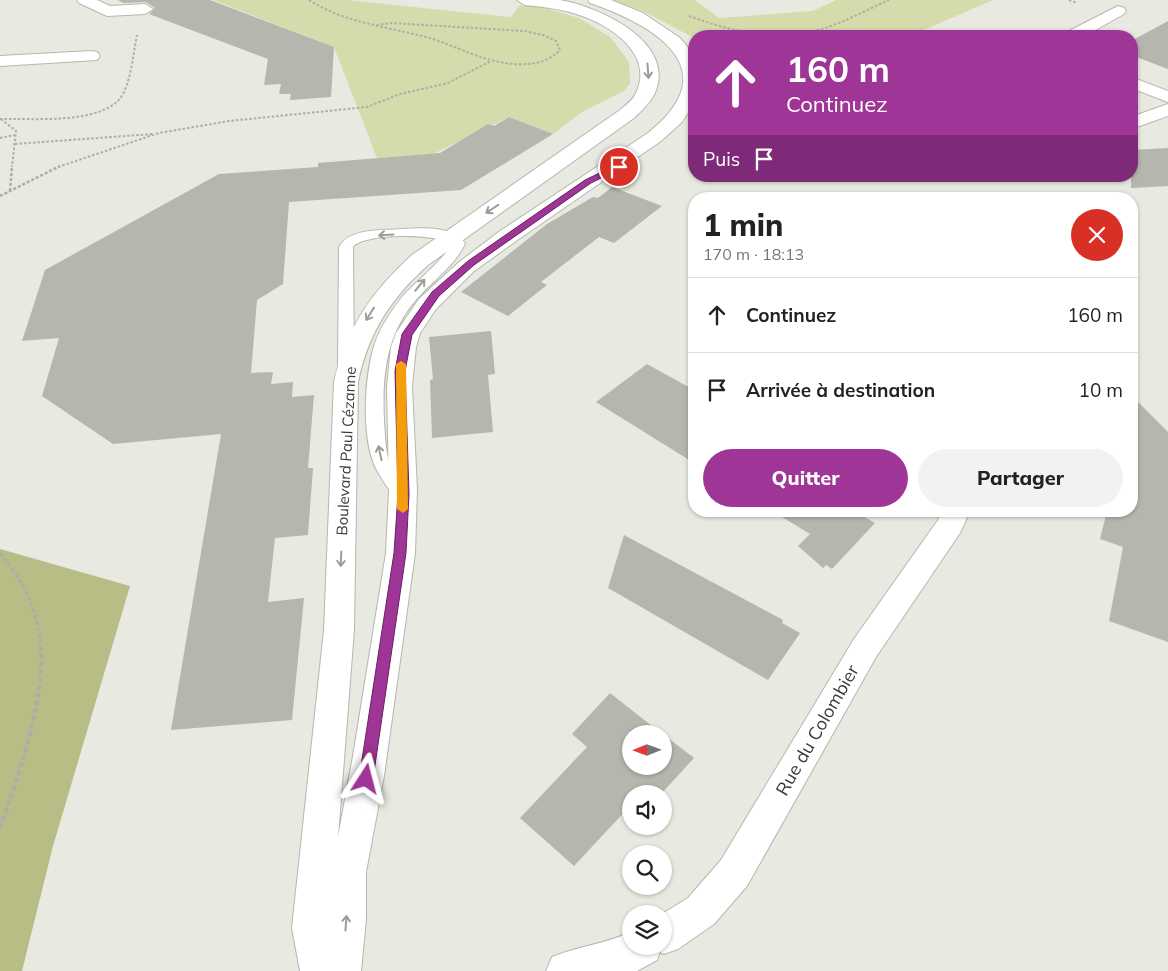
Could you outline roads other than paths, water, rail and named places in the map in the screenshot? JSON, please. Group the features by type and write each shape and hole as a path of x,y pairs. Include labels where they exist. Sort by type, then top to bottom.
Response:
{"street":[{"path":"85,0 107,11 145,9"},
{"name":"Boulevard Paul Cézanne","path":"320,971 311,928 339,630 346,382 349,363 362,328 375,306 391,285 452,236 627,114 645,95 649,74 647,60 638,45 614,25 578,9 525,0"},
{"path":"562,0 608,11 633,23 659,44 680,53"},
{"path":"596,0 640,17 657,26 680,53"},
{"path":"1083,30 1118,11"},
{"path":"0,62 91,56"},
{"path":"1138,85 1168,97"},
{"path":"522,188 583,163 663,106 688,97"},
{"path":"341,971 346,923 348,872 362,806 398,572 403,494 400,371 407,334 444,284 471,263 644,144 675,118 688,98"},
{"path":"1138,121 1168,110"},
{"name":"Rue du Colombier","path":"672,930 701,911 734,873 865,648 946,532 953,517"},
{"path":"566,971 622,958 627,955"}],"lane":[{"path":"346,382 346,247 348,243 368,236 435,232 452,236 458,243 456,249 423,280 406,302 395,317 380,350 374,401 378,449 382,466 403,494"}]}
